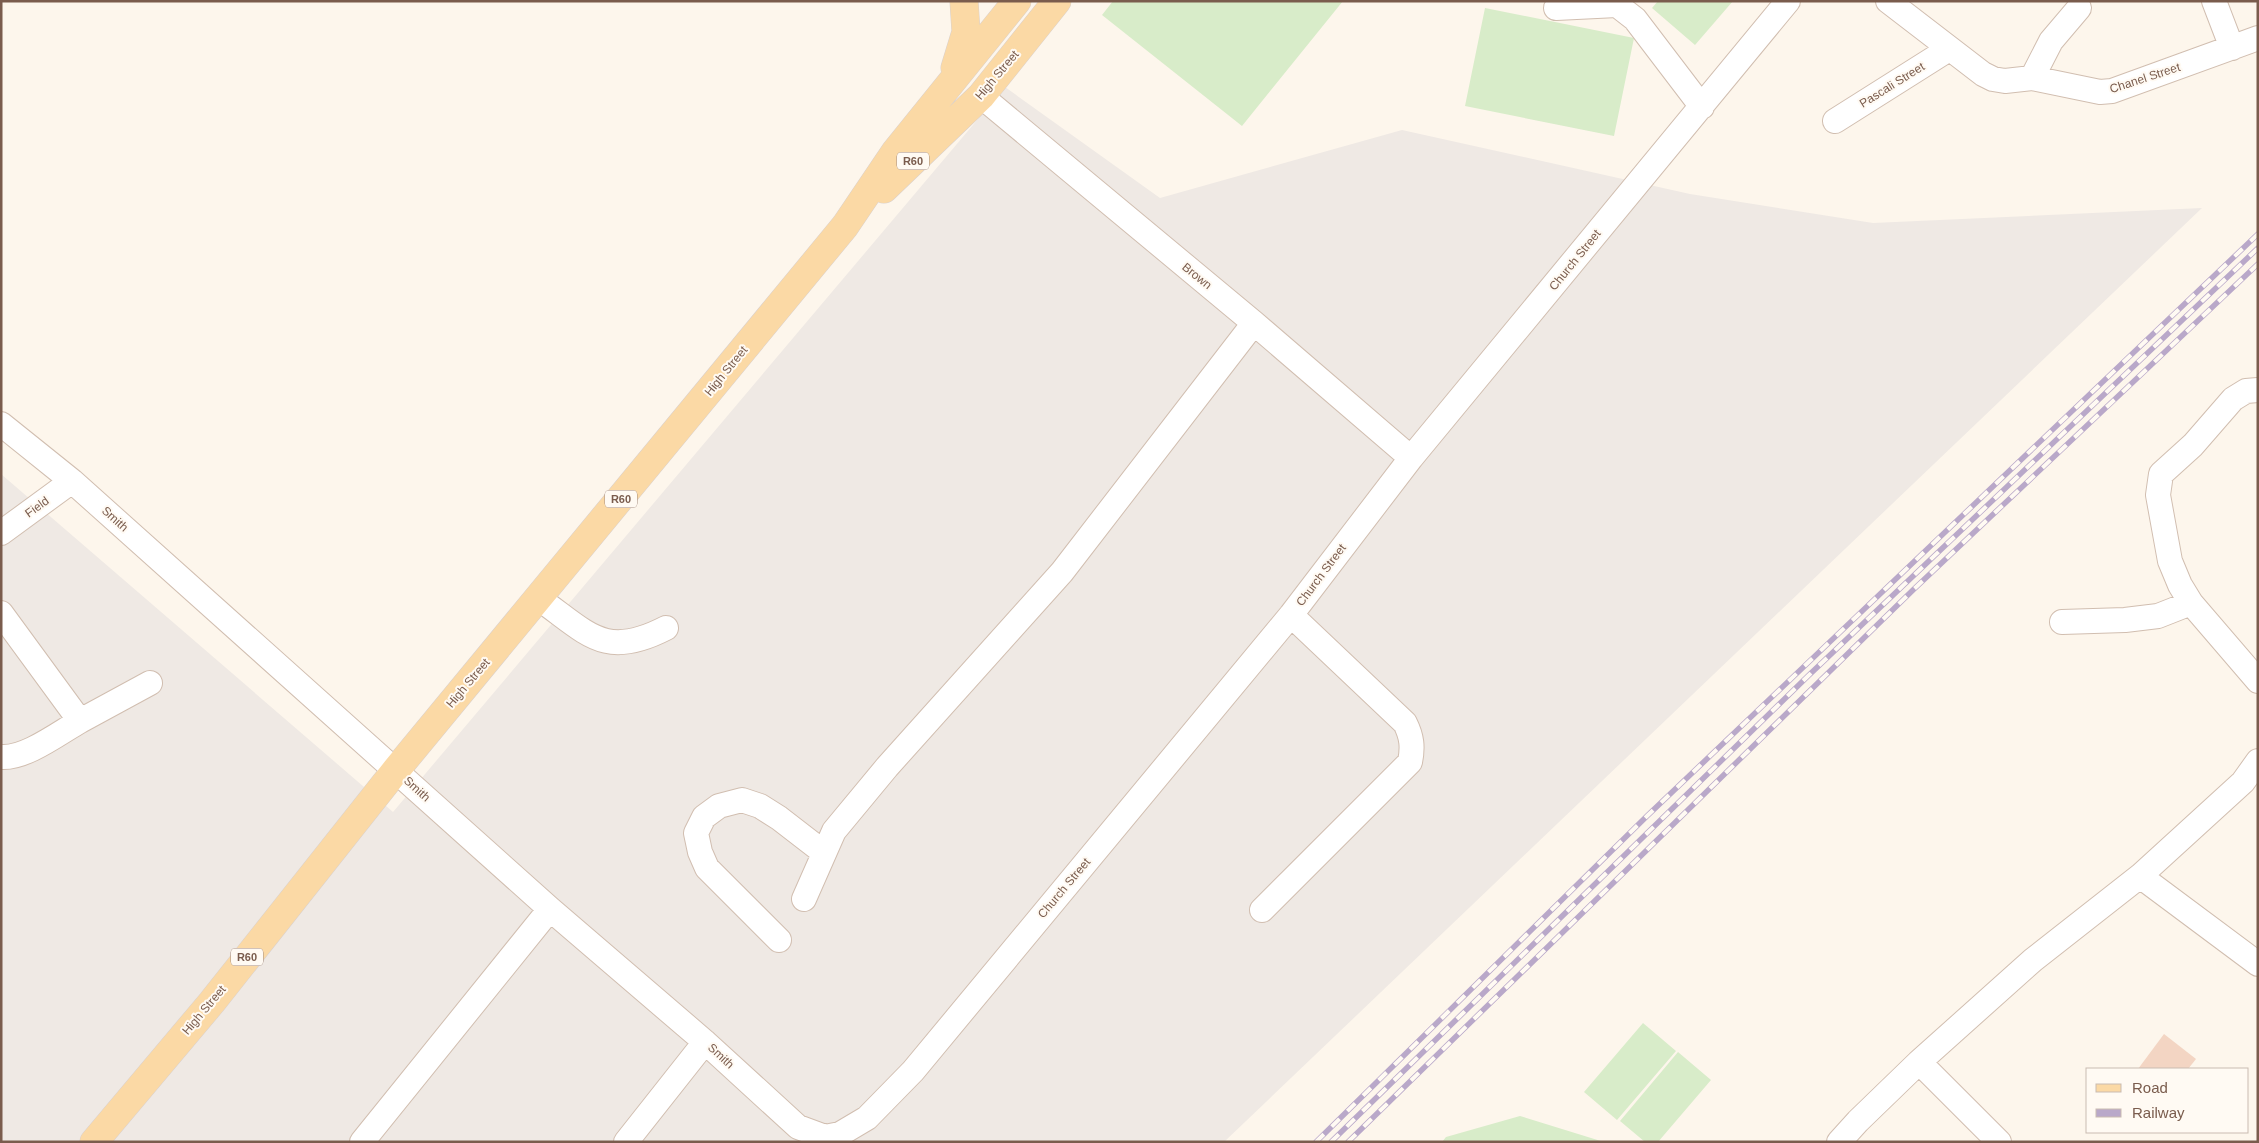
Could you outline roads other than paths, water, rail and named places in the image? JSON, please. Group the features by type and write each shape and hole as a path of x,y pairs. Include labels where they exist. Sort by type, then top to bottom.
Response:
{"main road":[{"path":"950,81 966,32 964,1"},
{"name":"High Street","path":"94,1142 212,1002 396,770 844,226 895,152 950,81 1017,1"},
{"name":"High Street","path":"844,226 981,96 1057,1"}],"street":[{"name":"Church Street","path":"840,1138 867,1118 913,1071 1291,615 1411,458 1788,1"},
{"name":"Chanel Street","path":"1888,1 1949,49 1993,79 2005,81 2032,78 2100,92 2112,91 2258,38"},
{"path":"2214,1 2232,48"},
{"path":"1556,8 1617,5 1635,19 1702,107"},
{"path":"2032,78 2051,41 2079,8"},
{"name":"Pascali Street","path":"1835,121 1949,49"},
{"name":"Brown","path":"981,96 1254,322 1411,458"},
{"path":"804,899 823,852 834,831 887,767 1062,572 1254,322"},
{"path":"2258,390 2246,391 2233,399 2193,445 2161,474 2158,495 2170,561 2191,603 2258,681"},
{"name":"Smith","path":"1,424 72,481 550,909 705,1042 798,1127 825,1137 840,1138"},
{"name":"Field","path":"1,533 72,481"},
{"path":"538,598 595,638 609,643 629,643 646,639 666,628"},
{"path":"2062,622 2125,620 2158,616 2191,603"},
{"path":"1,613 80,721"},
{"path":"1262,910 1410,762 1412,750 1411,735 1405,724 1291,615"},
{"path":"1,757 9,758 21,754 150,683"},
{"path":"1839,1142 1858,1120 1919,1062 2033,960 2250,786 2258,761"},
{"path":"779,940 707,868 700,852 696,833 704,817 719,806 742,800 760,806 780,818 823,852"},
{"path":"2140,876 2258,964"},
{"path":"362,1142 550,909"},
{"path":"626,1142 705,1042"},
{"path":"1919,1062 1999,1142"}],"railway":[{"path":"1316,1142 1647,816 2258,234"},
{"path":"1331,1142 1808,676 2258,248"},
{"path":"1348,1142 1913,590 2258,264"}]}
